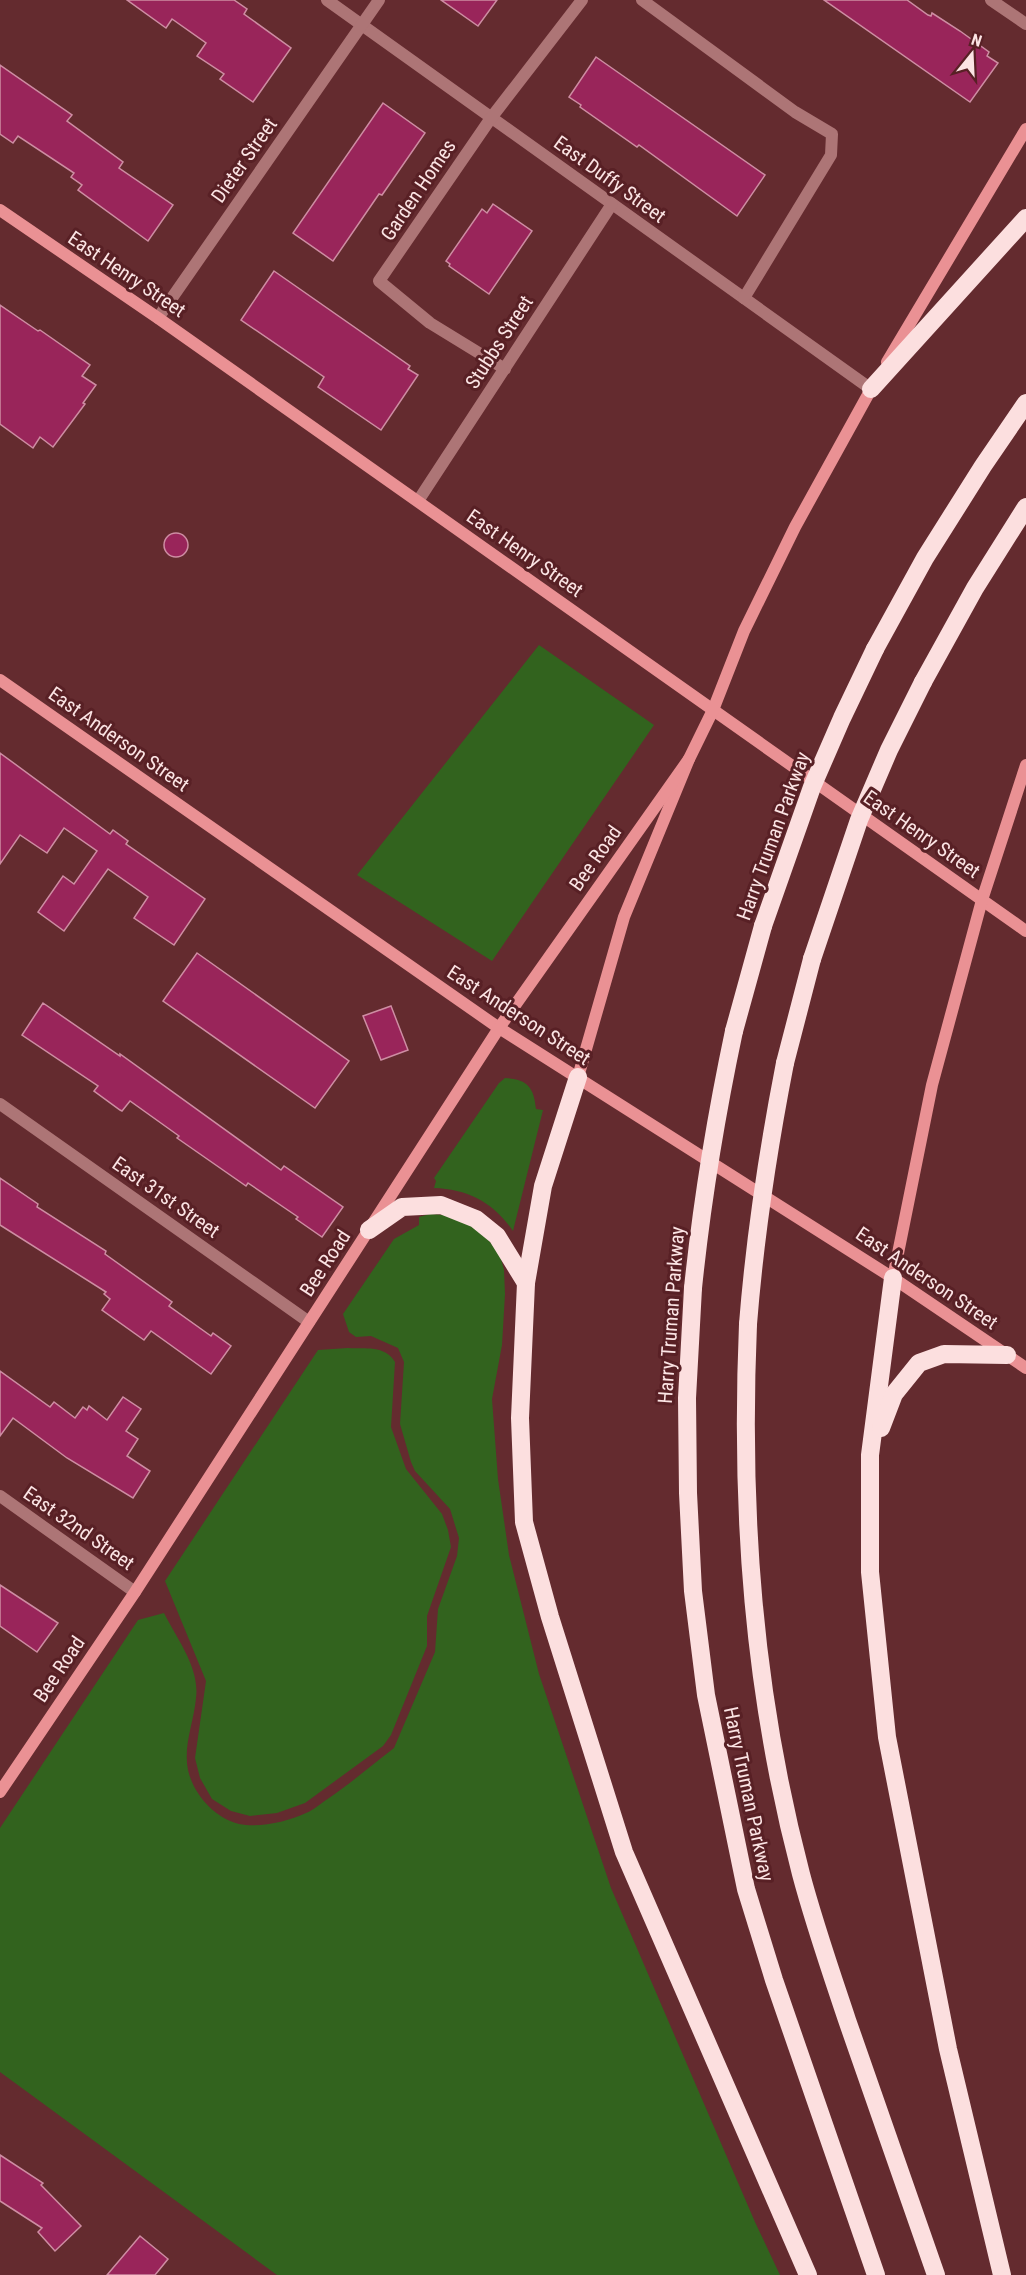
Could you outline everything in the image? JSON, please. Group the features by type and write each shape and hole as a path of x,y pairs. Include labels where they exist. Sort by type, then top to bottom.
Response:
{"highway":[{"path":"871,389 1026,218"},
{"name":"Harry Truman Parkway","path":"876,2275 784,2011 746,1889 723,1788 706,1695 693,1591 688,1493 687,1398 693,1288 702,1204 716,1117 734,1031 763,926 812,787 875,649 925,558 1026,403"},
{"name":"Harry Truman Parkway","path":"936,2275 828,1963 801,1875 779,1777 762,1686 750,1586 745,1492 744,1407 748,1324 755,1239 785,1064 812,960 859,820 889,750 923,682 975,588 1026,507"},
{"path":"578,1077 543,1186 526,1283 520,1418 524,1522 550,1617 624,1852 808,2275"},
{"path":"369,1230 402,1207 441,1205 476,1219 497,1236 526,1283"},
{"path":"893,1278 870,1455 870,1572 887,1737 948,2049 1002,2275"},
{"path":"870,1455 894,1394 919,1363 944,1354 1007,1355"}],"main road":[{"path":"578,1077 624,917 688,759 713,710 744,631 795,526 871,389 1026,129"},
{"name":"East Henry Street","path":"0,210 158,318 1026,931"},
{"name":"East Anderson Street","path":"0,680 499,1028 893,1278 1026,1368"},
{"name":"Bee Road","path":"0,1792 135,1592 499,1028 688,759"},
{"path":"893,1278 932,1085 982,900 1026,765"}],"street":[{"name":"East Duffy Street","path":"327,0 871,389"},
{"name":"Dieter Street","path":"158,318 379,0"},
{"name":"Garden Homes","path":"505,369 430,323 379,281 491,118 582,0"},
{"path":"642,0 795,112 832,134 831,155 744,298"},
{"path":"991,0 1026,24"},
{"name":"Stubbs Street","path":"418,501 612,204"},
{"name":"East 31st Street","path":"0,1104 309,1322"},
{"name":"East 32nd Street","path":"0,1496 135,1592"}],"green space":[{"path":"539,645 654,725 492,961 357,875"},
{"path":"505,1078 519,1080 528,1086 534,1095 536,1109 543,1110 513,1231 489,1205 479,1199 458,1191 434,1188 436,1181 434,1178 499,1083"},
{"path":"430,1214 445,1215 481,1230 500,1255 504,1270 505,1294 502,1345 492,1399 498,1479 509,1555 539,1674 611,1888 780,2275 277,2275 0,2072 0,1828 138,1620 164,1613 186,1654 195,1676 196,1687 187,1752 188,1770 200,1796 213,1810 230,1821 247,1825 264,1825 309,1812 394,1748 435,1652 438,1609 457,1556 459,1538 450,1509 415,1471 411,1462 400,1424 404,1362 398,1348 371,1336 356,1337 349,1332 343,1314 394,1239 419,1225 419,1217"},
{"path":"348,1348 380,1350 395,1362 391,1427 406,1469 442,1514 451,1547 427,1616 427,1646 391,1735 383,1746 305,1803 277,1813 250,1816 231,1811 212,1799 200,1778 195,1758 206,1681 165,1581 318,1350"}],"building":[{"path":"127,0 234,0 247,9 244,14 291,48 253,102 220,79 224,74 197,56 206,43 172,19 166,28"},
{"path":"441,0 497,0 478,26"},
{"path":"824,0 907,0 928,15 931,16 932,13 960,31 989,52 987,56 998,63 970,102"},
{"path":"596,57 765,175 737,216 639,145 637,147 580,107 581,105 569,97"},
{"path":"0,65 72,115 67,121 123,162 119,168 173,205 148,241 78,190 82,185 71,177 74,173 18,136 13,143 0,134"},
{"path":"383,103 425,133 333,261 293,233"},
{"path":"493,204 532,231 489,294 449,266 450,264 446,261 482,209 487,213"},
{"path":"274,271 410,366 408,369 418,375 381,430 318,387 324,377 241,320"},
{"path":"0,305 90,365 82,376 96,385 53,447 40,437 33,448 0,424"},
{"path":"176,533 184,537 188,545 184,553 176,557 168,553 164,545 168,537"},
{"path":"0,753 110,834 113,830 128,841 126,844 205,899 174,945 134,918 148,897 108,869 64,931 38,912 63,876 74,884 97,851 64,828 47,853 20,835 0,864"},
{"path":"197,953 349,1061 315,1108 163,1001"},
{"path":"43,1003 120,1056 120,1054 281,1170 284,1166 343,1207 322,1237 296,1219 298,1217 248,1183 246,1186 177,1138 179,1136 130,1101 122,1111 120,1110 94,1091 98,1086 22,1035"},
{"path":"391,1006 408,1050 381,1060 363,1016"},
{"path":"0,1178 38,1204 37,1207 106,1251 105,1254 172,1302 169,1306 211,1336 213,1333 231,1346 211,1374 151,1331 144,1340 102,1310 110,1299 104,1294 106,1292 0,1225"},
{"path":"0,1371 50,1407 54,1402 75,1418 83,1407 87,1410 89,1406 107,1420 123,1397 141,1409 126,1431 138,1439 127,1456 150,1471 133,1498 67,1458 13,1418 0,1436"},
{"path":"0,1585 58,1623 37,1652 0,1626"},
{"path":"0,2155 43,2183 41,2185 81,2226 55,2251 38,2232 42,2228 0,2201"},
{"path":"140,2236 168,2259 155,2275 107,2275"}]}
